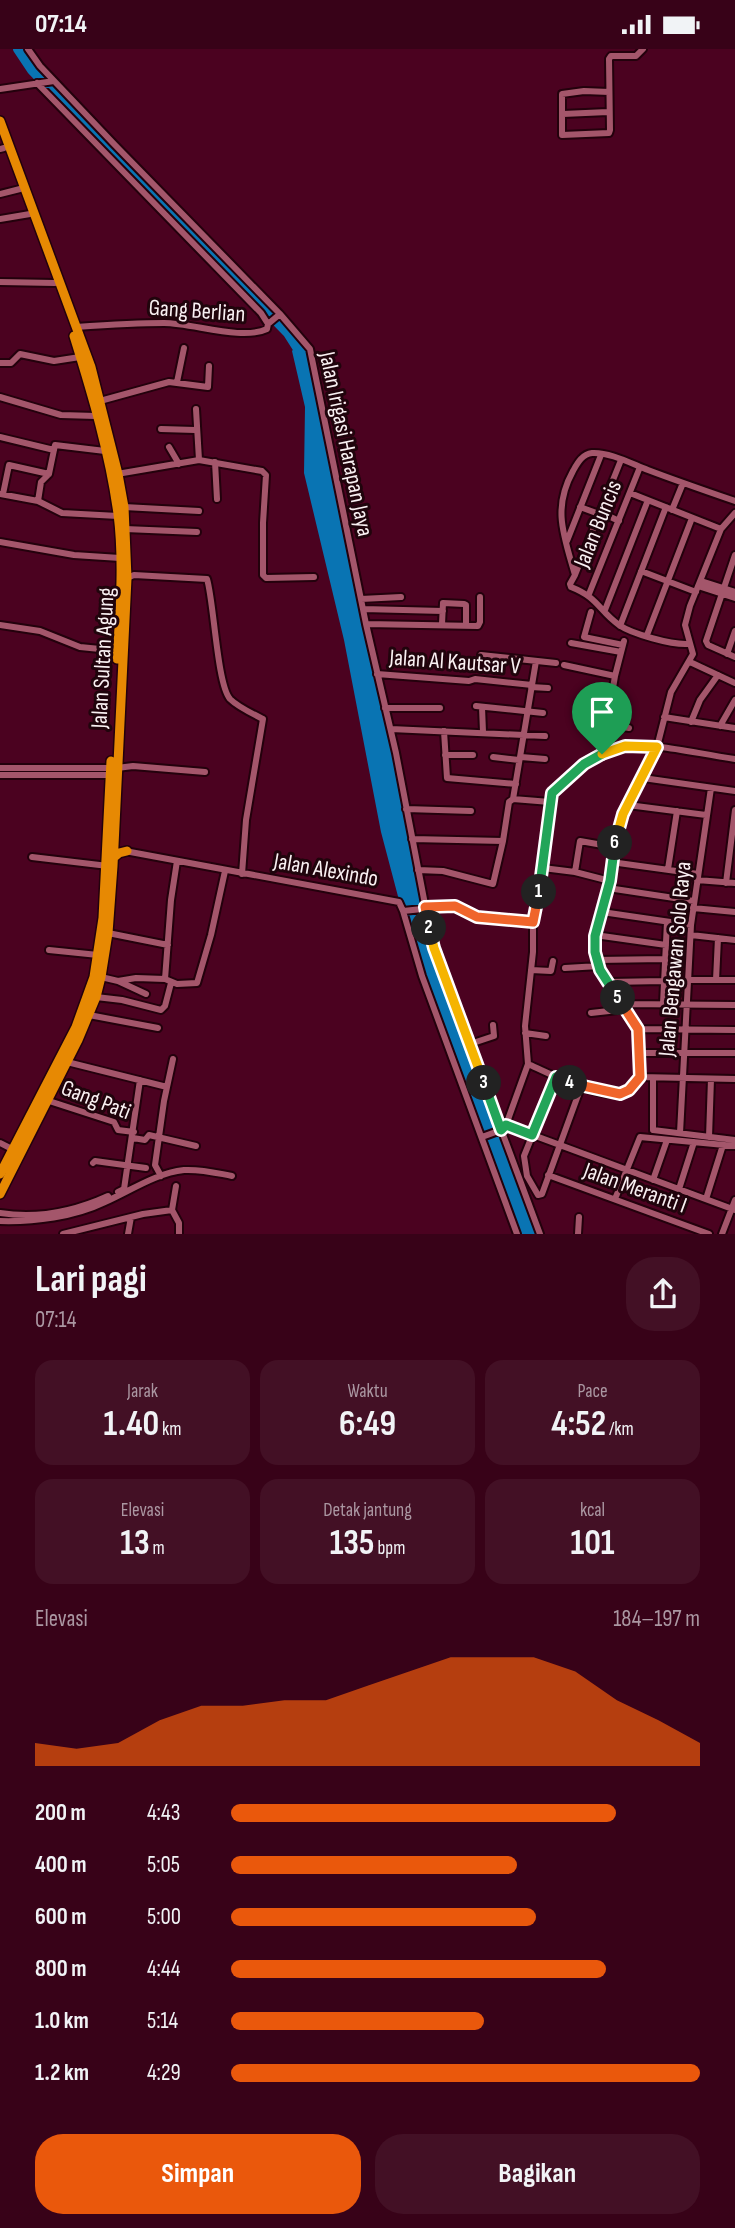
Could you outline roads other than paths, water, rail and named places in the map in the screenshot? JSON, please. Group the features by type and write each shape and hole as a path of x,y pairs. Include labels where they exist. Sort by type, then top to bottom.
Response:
{"highway":[{"name":"Jalan Sultan Agung","path":"0,121 5,149 80,357 105,451 115,475"},
{"name":"Jalan Sultan Agung","path":"0,1194 89,1016 101,977 108,933 114,772 127,578 125,529 100,401 76,327 5,149"},
{"name":"Jalan Sultan Agung","path":"121,512 121,651"},
{"path":"111,855 127,851"},
{"name":"Jalan Sultan Agung","path":"1,1170 76,1027 94,977 111,855"}],"street":[{"name":"Jalan Irigasi Harapan Jaya","path":"28,49 46,82 108,148 192,232 237,272 275,319 310,349 366,624 391,729 418,870 422,907 434,948 540,1234"},
{"path":"609,92 563,94 561,134 609,133 608,112 609,92 609,58 636,55 643,49"},
{"path":"0,89 46,82 192,232 229,280 249,300 275,319"},
{"path":"563,114 608,112"},
{"path":"0,194 20,189"},
{"path":"0,219 30,214"},
{"path":"229,280 237,272"},
{"path":"0,282 55,283"},
{"name":"Gang Berlian","path":"76,327 167,323 254,333 267,329 275,319"},
{"path":"177,382 184,348"},
{"path":"0,363 11,363 20,354 55,362 80,357"},
{"path":"100,401 177,382 206,388 209,366"},
{"path":"0,397 61,415 96,416"},
{"path":"196,409 198,460"},
{"path":"161,429 195,430"},
{"path":"0,437 54,450"},
{"path":"38,502 41,482 49,474 56,445 105,451"},
{"path":"169,447 179,464"},
{"path":"575,575 560,506 565,485 581,458 591,453 621,460 735,501"},
{"path":"566,543 601,455"},
{"path":"115,475 198,460 262,471 266,475 261,569 263,575 314,577"},
{"path":"621,460 571,587 589,594 620,625 673,643 688,644"},
{"path":"215,462 217,499"},
{"path":"49,474 8,465 2,494 38,502 62,513 199,512"},
{"name":"Jalan Buncis","path":"589,594 640,467"},
{"path":"620,625 641,572 683,483"},
{"path":"630,493 722,529"},
{"path":"605,610 648,500"},
{"path":"580,507 619,521"},
{"path":"528,1064 581,1087 622,1094 640,1077 638,1029 598,963 595,936 609,885 614,847 628,805 657,747 673,686 691,658 685,625 722,529 735,513"},
{"path":"647,635 692,518"},
{"path":"125,529 197,532"},
{"path":"0,542 75,555 120,558"},
{"path":"735,555 706,644 735,657"},
{"path":"641,572 668,581 735,592"},
{"path":"127,578 134,575 208,580 213,627 227,692 233,701 263,719 246,820 242,874"},
{"path":"722,591 735,598"},
{"path":"361,599 401,597"},
{"path":"366,624 478,626 480,597"},
{"path":"442,624 444,603 465,604 466,625"},
{"path":"363,609 443,611"},
{"path":"591,612 584,637 623,646"},
{"path":"0,625 40,631 80,647 121,651"},
{"path":"727,654 735,631"},
{"path":"571,643 623,646"},
{"path":"602,754 605,724 623,646"},
{"path":"481,655 556,663"},
{"path":"691,658 735,683"},
{"path":"418,870 443,871 493,884 509,802 513,799 516,784 536,661"},
{"path":"564,665 615,676"},
{"name":"Jalan Al Kautsar V","path":"377,674 548,688"},
{"path":"691,722 700,700 718,674"},
{"path":"720,726 735,700"},
{"path":"483,732 479,707 543,713"},
{"path":"385,708 440,708"},
{"path":"664,717 735,728"},
{"path":"605,724 629,728"},
{"path":"391,729 545,736"},
{"path":"444,731 447,778 516,784"},
{"path":"501,1129 528,1064 525,1033 533,922 543,868 550,801 554,791 584,764 625,746 657,747 735,759"},
{"path":"445,755 473,755"},
{"path":"494,757 545,759"},
{"path":"0,775 114,772 132,766 205,772"},
{"path":"0,768 114,772"},
{"path":"643,778 735,791"},
{"name":"Jalan Bengawan Solo Raya","path":"653,1179 673,1137 682,1078 689,1004 691,925 711,788"},
{"path":"513,799 550,801"},
{"path":"628,805 706,815"},
{"path":"406,809 471,811"},
{"path":"726,883 735,810"},
{"path":"668,869 677,811"},
{"path":"412,839 503,841"},
{"path":"575,873 580,841 614,847"},
{"name":"Jalan Alexindo","path":"127,851 394,900 407,910 422,976 484,1137 517,1234"},
{"path":"32,856 111,855"},
{"path":"96,997 161,1010 165,1006 168,981 167,945 177,861"},
{"path":"611,862 668,869 735,883"},
{"path":"543,868 575,873 609,885 735,912"},
{"path":"118,981 136,978 198,982 225,871"},
{"path":"407,910 455,906 477,917 533,922"},
{"path":"602,912 691,925"},
{"path":"663,1004 667,922"},
{"path":"108,933 167,945"},
{"path":"691,935 735,940"},
{"path":"595,936 666,945"},
{"path":"716,980 718,938"},
{"path":"48,950 98,955"},
{"path":"565,968 598,963 666,960"},
{"path":"531,970 551,971 553,961"},
{"path":"101,977 118,981 146,994"},
{"path":"690,980 735,980"},
{"path":"608,982 664,982"},
{"path":"592,1013 618,1010 623,1006 735,1005"},
{"path":"89,1016 158,1028"},
{"path":"470,1044 494,1036 493,1025"},
{"path":"638,1029 735,1030"},
{"path":"525,1033 546,1036"},
{"path":"640,1053 735,1053"},
{"path":"161,1176 155,1166 173,1059"},
{"path":"67,1062 167,1087"},
{"path":"556,1077 525,1150 524,1162 536,1194 541,1194 581,1087"},
{"path":"640,1077 735,1079"},
{"path":"653,1078 652,1129 694,1142 735,1146"},
{"path":"709,1137 711,1079"},
{"path":"0,1213 24,1217 74,1209 124,1189 140,1080"},
{"name":"Gang Pati","path":"46,1100 114,1122 118,1130 133,1135"},
{"path":"484,1137 501,1129 532,1135 733,1209"},
{"path":"133,1135 145,1140 148,1135 196,1146"},
{"path":"615,1199 640,1137 709,1137 735,1140"},
{"path":"679,1189 694,1142"},
{"path":"0,1143 12,1149"},
{"path":"706,1199 723,1145"},
{"path":"93,1163 95,1161 146,1168"},
{"path":"0,1221 24,1222 84,1211 161,1176 183,1170 211,1171 232,1176"},
{"name":"Jalan Meranti I","path":"548,1175 709,1234"},
{"path":"176,1186 172,1210 178,1223 179,1234"},
{"path":"722,1234 735,1200"},
{"path":"64,1234 172,1210"},
{"path":"128,1234 131,1217"},
{"path":"578,1234 579,1217"}],"water":[{"path":"302,338 308,347 434,946 540,1234 517,1234 427,989 400,904 381,832 344,640 304,473 305,407 292,351"}],"waterway":[{"path":"18,49 32,70 288,333 302,355"}]}
